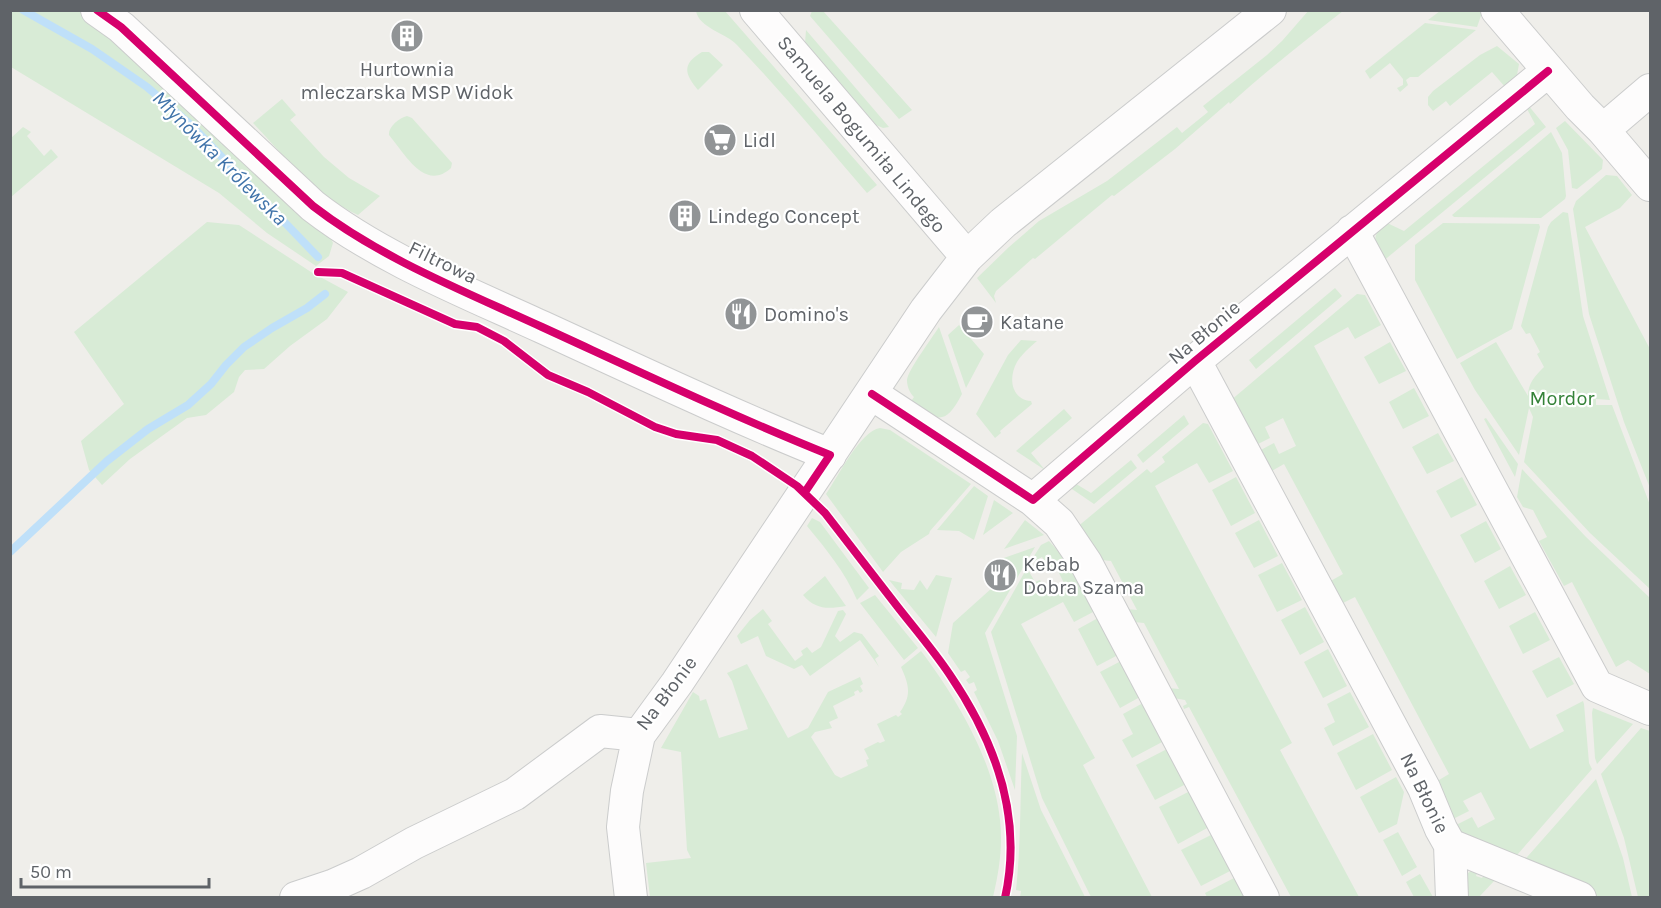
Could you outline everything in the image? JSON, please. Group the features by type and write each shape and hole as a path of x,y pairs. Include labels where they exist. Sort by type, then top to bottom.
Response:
{"street":[{"name":"Filtrowa","path":"97,10 121,27 313,206 337,225 412,266 480,299 723,410 830,455"},
{"name":"Samuela Bogumiła Lindego","path":"756,10 967,257"},
{"name":"Na Błonie","path":"296,897 332,886 361,873 414,843 515,794 600,731 639,735 658,711 926,310 967,257 1036,195 1270,10"},
{"path":"1497,10 1548,71 1650,184"},
{"name":"Na Błonie","path":"1033,500 1195,361 1548,71"},
{"path":"1603,130 1650,90"},
{"path":"1352,231 1597,686 1650,709"},
{"name":"Na Błonie","path":"1195,361 1425,788 1441,829 1450,845 1452,897"},
{"path":"872,394 1033,500 1059,523 1086,563 1263,897"},
{"path":"631,897 623,818 639,735"},
{"name":"Na Błonie","path":"1450,845 1581,897"}],"green space":[{"path":"1309,10 1343,11 1230,104 1229,102 1175,149 1114,196 1112,195 1035,259 1033,258 996,291 994,296 996,303 977,278 1009,247 1039,221 1107,181 1177,127 1182,133 1208,112 1203,106 1267,55"},
{"path":"1483,10 1477,27 1428,20 1440,11"},
{"path":"10,11 81,11 115,35 328,232 333,243 329,256 316,266 267,233 219,193 11,67"},
{"path":"696,11 725,11 877,185 867,193 754,63 732,41 702,22"},
{"path":"812,11 823,11 912,110 899,119 810,16"},
{"path":"1425,23 1476,30 1418,77 1410,77 1406,80 1408,85 1400,92 1397,88 1403,85 1403,79 1390,63 1370,79 1365,71"},
{"path":"806,30 889,127 883,128 876,125 805,43"},
{"path":"1497,46 1519,64 1517,75 1506,88 1492,72 1450,106 1446,101 1433,111 1428,105 1428,97 1433,91 1480,55"},
{"path":"702,52 709,52 723,65 698,90 690,79 687,69 691,61"},
{"path":"282,99 296,115 290,120 324,157 349,178 380,196 358,215 314,186 253,123"},
{"path":"1528,105 1546,127 1382,262 1375,241 1377,232 1385,222 1404,231 1535,124 1526,107"},
{"path":"407,116 412,118 452,163 451,168 442,174 433,176 416,168 409,160 389,135 395,123"},
{"path":"1565,121 1603,160 1602,169 1577,189 1572,188 1568,150 1556,128"},
{"path":"23,127 31,132 27,136 44,156 51,149 58,157 11,197 11,138"},
{"path":"1551,132 1562,153 1565,199 1541,218 1454,217 1452,215"},
{"path":"1606,175 1617,176 1632,195 1620,208 1585,227 1650,349 1650,488 1624,422 1589,314 1573,209 1576,201"},
{"name":"Mordor","path":"1563,212 1568,213 1583,316 1610,400 1596,399 1596,405 1612,405 1650,505 1650,589 1590,533 1524,462 1533,417 1529,408 1519,455 1475,390 1460,363 1496,342 1528,396 1531,383 1544,367 1537,354 1540,352 1530,333 1526,334 1521,326 1548,227"},
{"path":"207,222 239,225 311,272 348,292 327,319 290,346 264,369 245,370 239,377 234,392 206,415 187,418 130,459 102,485 89,470 81,441 124,404 74,332"},
{"path":"1443,223 1539,224 1540,227 1512,329 1457,359 1415,280 1415,245"},
{"path":"1335,288 1342,296 1256,369 1249,360"},
{"path":"1357,294 1365,295 1381,325 1355,339 1348,327 1314,346 1530,749 1564,731 1556,715 1583,701 1584,704 1589,763 1592,769 1511,862 1464,836 1456,825 1472,817 1478,828 1495,819 1481,792 1463,801 1469,811 1453,819 1434,783 1449,774 1355,597 1339,605 1327,583 1343,574 1284,464 1268,473 1257,452 1274,443 1279,454 1296,446 1283,418 1265,427 1270,438 1254,446 1230,401"},
{"path":"959,325 984,354 966,388 948,335"},
{"path":"939,327 962,394 950,412 940,417 927,414 909,404 914,397 909,390 907,380"},
{"path":"1021,340 1037,341 1017,362 1014,368 1013,387 1019,396 1031,401 1032,404 995,438 976,414 1008,355"},
{"path":"1390,342 1406,371 1379,384 1364,357"},
{"path":"1414,388 1429,416 1403,429 1389,402"},
{"path":"1064,409 1072,418 1031,453 1045,470 1016,451"},
{"path":"1184,415 1189,424 1143,463 1137,455"},
{"path":"1486,418 1518,464 1515,477 1484,419"},
{"path":"1203,423 1208,424 1233,471 1209,483 1197,463 1155,486 1292,743 1280,750 1359,897 1291,897 1189,707 1184,709 1183,706 1187,704 1185,700 1173,698 1168,688 1179,689 1144,623 1134,622 1127,609 1137,610 1111,561 1092,559 1076,528 1147,469 1151,473 1165,462 1162,457"},
{"path":"880,428 890,430 971,484 929,534 901,552 883,572 826,494 857,446 872,431"},
{"path":"1438,433 1454,461 1427,474 1412,447"},
{"path":"1131,460 1137,468 1094,504 1069,487 1073,482 1091,493"},
{"path":"1522,469 1586,537 1650,598 1650,674 1628,660 1616,667 1572,582 1564,586 1539,541 1547,537 1533,510 1523,507 1517,497"},
{"path":"1236,477 1255,513 1231,526 1212,490"},
{"path":"1462,477 1477,505 1451,518 1436,491"},
{"path":"974,486 988,496 974,540 959,531 937,530"},
{"path":"994,500 1013,513 983,535"},
{"path":"812,518 820,522 869,588 857,600 841,570 807,526"},
{"path":"1025,520 1044,535 1004,549"},
{"path":"1259,520 1278,556 1254,568 1235,533"},
{"path":"1486,521 1501,549 1475,563 1460,535"},
{"path":"1049,541 1066,560 1049,569 1042,557 1029,564 1041,545"},
{"path":"1035,547 985,633 1017,736 1015,790 998,741 974,692 977,690 974,682 969,684 966,680 970,677 965,670 961,672 948,653 953,623 1012,570 1001,559"},
{"path":"1282,563 1302,600 1277,612 1258,575"},
{"path":"1069,565 1095,611 1074,622 1063,602 1021,624 1095,758 1083,765 1152,897 1091,897 1042,798 991,632 1027,568 1035,582 1040,580 1047,594 1065,585 1058,571"},
{"path":"1510,566 1526,595 1499,609 1484,581"},
{"path":"936,575 952,578 936,637 889,580 902,583 901,589 914,590 920,580 927,590"},
{"path":"825,576 846,606 834,608 818,606 803,595"},
{"path":"875,595 918,648 904,660 860,603"},
{"path":"1305,607 1324,642 1300,655 1281,620"},
{"path":"763,609 772,621 768,624 795,661 803,655 801,651 807,647 812,653 821,647 838,611 843,610 846,614 835,636 840,642 854,632 862,634 879,656 875,659 879,667 860,640 810,676 802,665 794,669 766,656 758,636 741,644 737,636"},
{"path":"1535,612 1550,640 1523,654 1509,626"},
{"path":"1098,618 1118,655 1097,666 1078,629"},
{"path":"1328,649 1347,686 1323,698 1304,662"},
{"path":"921,651 960,709 982,753 990,775 1001,830 1000,859 993,897 650,897 646,863 691,858 687,850 681,752 661,748 693,692 699,696 700,701 706,699 719,738 748,729 732,681 727,673 747,664 788,738 808,728 828,692 860,677 863,684 860,686 863,691 854,692 855,695 833,706 838,718 829,722 832,728 815,732 811,737 835,775 841,778 868,766 866,760 869,759 864,749 885,741 877,724 902,714 900,712 908,690 901,667"},
{"path":"1559,657 1574,684 1547,698 1532,671"},
{"path":"1121,661 1140,697 1120,708 1100,672"},
{"path":"1350,692 1369,727 1333,746 1324,728 1335,722 1327,704"},
{"path":"1143,703 1164,741 1132,758 1122,740 1133,734 1123,714"},
{"path":"1593,708 1633,724 1597,764 1595,758"},
{"path":"1641,728 1650,731 1650,897 1638,897 1624,838 1601,774"},
{"path":"1373,734 1392,770 1356,790 1337,753"},
{"path":"1167,749 1186,784 1155,800 1136,765"},
{"path":"1022,753 1041,810 1085,897 1020,897 1021,891 1016,890"},
{"path":"1396,777 1404,792 1397,824 1379,833 1360,797"},
{"path":"1596,779 1623,858 1632,897 1600,897 1520,865"},
{"path":"1190,791 1209,827 1178,844 1159,807"},
{"path":"1398,832 1417,867 1402,876 1383,840"},
{"path":"1213,834 1232,870 1201,886 1181,850"},
{"path":"1471,871 1477,873 1476,876 1482,878 1484,875 1495,880 1479,897 1460,897 1462,877"},
{"path":"1420,874 1433,897 1414,897 1406,882"},
{"path":"1236,877 1247,897 1207,897 1205,893"}],"waterway":[{"name":"Młynówka Królewska","path":"23,10 92,49 147,87 191,125 318,257"},
{"path":"10,552 107,461 148,429 188,405 211,384 244,347 307,308 325,294"}],"cycle path":[{"path":"97,10 121,27 313,206 366,242 454,287 722,409 830,455 805,492"},
{"path":"872,394 1033,500 1195,361 1548,71"},
{"path":"318,272 342,273 455,324 477,327 504,341 548,375 588,392 655,427 676,434 717,440 752,456 797,486 825,513 931,649 966,700 980,726 992,753 1007,810 1010,868 1005,898"}],"place":[{"name":"Hurtownia mleczarska MSP Widok","path":"407,36"},
{"name":"Lidl","path":"720,140"},
{"name":"Lindego Concept","path":"685,216"},
{"name":"Domino's","path":"741,314"},
{"name":"Katane","path":"977,322"},
{"name":"Kebab Dobra Szama","path":"1000,575"}]}
